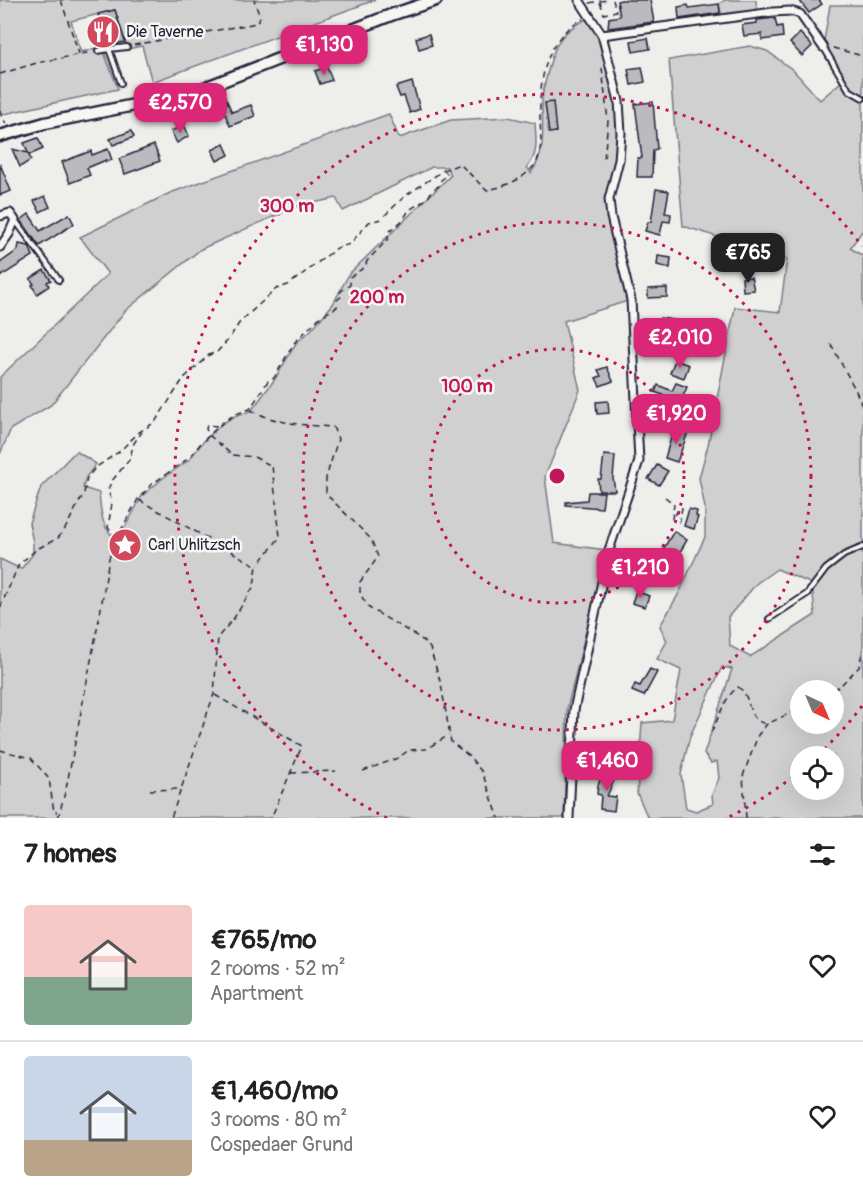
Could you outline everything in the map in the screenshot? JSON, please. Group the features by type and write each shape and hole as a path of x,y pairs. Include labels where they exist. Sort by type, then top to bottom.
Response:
{"main road":[{"path":"0,136 45,123 189,93 391,15 436,0"}],"street":[{"path":"569,818 574,710 609,550 639,462 631,300 611,217 609,199 620,160 619,101 602,35 578,0"},
{"path":"602,35 790,11 800,14 823,47"},
{"path":"0,247 15,220 13,214 3,215"}],"lane":[{"path":"98,51 127,46"},
{"path":"823,47 849,90 863,98"},
{"path":"109,49 121,83"},
{"path":"15,220 58,280"},
{"path":"769,619 807,594 826,569 844,555 863,547"}],"path":[{"path":"61,0 80,54"},
{"path":"127,46 256,23 260,17 254,0"},
{"path":"578,0 600,2 607,0"},
{"path":"600,2 604,14 616,11 613,0"},
{"path":"0,608 19,564 37,549 58,538 65,529 84,493 87,478 95,468 155,422 184,378 209,355 217,352 240,322 270,295 296,280 337,248 350,244 369,222 381,219 405,196 444,170 460,164 486,190 498,189 523,176 536,163 541,147 541,90 550,49 559,36 574,23 586,17"},
{"path":"835,49 863,56"},
{"path":"0,74 37,63 98,51"},
{"path":"601,62 608,121 604,159"},
{"path":"0,111 6,125 0,128"},
{"path":"250,410 268,381 274,378 294,343 320,317 337,307 337,300 342,296 340,292 350,285 350,278 365,267 367,261 388,239 389,232 403,220 409,210 429,196 432,190 439,186 441,180 448,176 444,170"},
{"path":"831,344 863,408"},
{"path":"58,818 66,789 109,558 119,534 138,499 152,484 189,458 218,426 236,414 250,410 274,420 298,425 333,427 338,439 326,478 326,494 370,539 378,557 360,582 360,594 369,608 420,638 430,648 441,684 451,742 469,756 482,772 499,818"},
{"path":"171,818 214,694 218,636 234,618 254,586 257,566 280,537 272,466 254,457 232,455 209,435 206,429 207,425 218,426"},
{"path":"119,534 112,534 108,527 112,503 108,490 111,482 129,460 134,443 142,431"},
{"path":"664,497 674,504 672,519 682,508 679,523"},
{"path":"138,499 257,566"},
{"path":"844,682 859,667 863,648"},
{"path":"711,732 730,693 738,687 742,689 746,697 749,711 758,722 767,724"},
{"path":"214,694 302,746 271,818"},
{"path":"746,818 743,776 758,735 767,724 790,713"},
{"path":"363,771 398,758 409,750 426,749 449,735"},
{"path":"0,750 31,758 49,779 54,812 58,812"},
{"path":"290,773 336,771"},
{"path":"150,790 181,789"}],"shaded area":[{"path":"0,0 375,0 152,82 142,46 128,49 115,10 71,21 81,52 97,48 99,54 104,52 118,89 0,116"},
{"path":"725,0 756,0 757,12 722,17 719,4"},
{"path":"830,5 863,5 863,230 850,248 863,256 863,818 648,818 637,793 642,723 672,720 681,670 657,659 667,641 660,626 678,595 705,537 705,508 699,478 708,445 735,307 780,312 787,259 683,226 669,60 750,46 767,51 793,70 820,100 842,81 823,47","holes":["777,569 812,584 815,615 750,657 730,646 728,617 757,583","722,667 732,669 704,754 711,763 717,761 719,778 712,795 713,804 696,811 686,808 681,774 690,736"]},
{"path":"588,18 602,35 621,133 609,199 631,300 564,321 580,390 545,477 554,543 606,550 567,709 564,818 0,818 0,559 21,569 33,554 29,523 41,487 76,451 96,464 86,477 83,488 99,493 105,525 112,536 118,540 142,496 189,460 202,443 223,423 251,411 275,379 296,343 311,330 333,304 349,274 451,175 447,167 432,167 343,211 336,198 295,207 201,249 125,311 51,405 11,429 0,454 0,377 108,274 80,237 170,193 389,114 399,138 451,120 508,117 535,123 535,152 527,167 531,173 542,148 542,95 552,55 564,34"}],"building":[{"path":"650,0 654,22 608,28 609,18 620,16 617,1"},
{"path":"799,0 819,0 822,4 809,13"},
{"path":"719,4 720,13 679,19 678,7 688,5 689,8"},
{"path":"115,10 125,42 107,45 98,14"},
{"path":"775,18 777,27 782,26 783,37 762,40 762,34 744,36 742,25"},
{"path":"800,33 812,46 802,56 790,43"},
{"path":"429,34 432,45 419,49 416,38"},
{"path":"648,38 650,49 633,52 631,41"},
{"path":"327,67 332,80 320,84 315,71"},
{"path":"642,67 645,82 631,85 628,69"},
{"path":"412,82 420,109 410,113 404,96 400,97 396,87"},
{"path":"224,95 232,112 251,105 255,116 230,126 224,111 218,114 213,102"},
{"path":"553,102 556,132 549,133 545,103"},
{"path":"653,102 657,149 653,150 652,177 637,177 638,158 642,158 635,104"},
{"path":"184,125 189,136 177,143 171,131"},
{"path":"131,131 134,137 113,145 110,139"},
{"path":"38,138 43,149 29,155 24,143"},
{"path":"224,144 229,155 217,161 212,150"},
{"path":"154,145 160,161 125,174 119,159"},
{"path":"12,149 28,153 31,160 20,167"},
{"path":"108,149 112,160 106,162 106,160 87,168 90,175 70,183 62,162 91,151 92,155"},
{"path":"0,164 11,191 0,195"},
{"path":"656,189 669,191 665,213 671,214 670,222 663,221 660,235 645,231 648,222 651,222"},
{"path":"45,196 50,207 40,212 34,201"},
{"path":"29,214 40,231 69,214 74,224 39,246 21,220"},
{"path":"19,244 29,246 33,256 0,277 0,263 18,250"},
{"path":"658,256 671,258 670,268 657,265"},
{"path":"44,270 51,280 47,282 49,286 37,294 30,279"},
{"path":"751,277 754,290 743,291 742,278"},
{"path":"667,288 667,297 648,298 648,289"},
{"path":"660,318 679,321 675,349 661,348 663,325 659,326"},
{"path":"675,360 689,365 684,378 670,373"},
{"path":"607,367 613,381 600,386 596,378 601,376 598,370"},
{"path":"676,383 687,387 678,408 685,410 682,421 668,417 673,399 655,392 658,385 672,391"},
{"path":"608,401 609,413 597,414 596,402"},
{"path":"674,428 688,432 677,462 665,458"},
{"path":"604,455 615,456 613,478 615,491 599,491 598,479 601,479"},
{"path":"657,465 668,471 659,485 648,479"},
{"path":"588,492 604,492 602,508 566,505 566,502 587,500"},
{"path":"689,509 697,511 696,516 698,517 694,529 684,526"},
{"path":"674,531 687,540 680,552 675,550 663,568 655,563"},
{"path":"636,591 649,596 645,607 632,603"},
{"path":"650,669 657,672 644,696 632,691 635,684 640,686"},
{"path":"605,747 621,751 618,763 602,759"},
{"path":"604,771 616,776 607,796 616,797 614,811 600,809 601,795 597,794"}],"place":[{"name":"Die Taverne","path":"103,32"},
{"name":"Carl Uhlitzsch","path":"125,545"}]}
